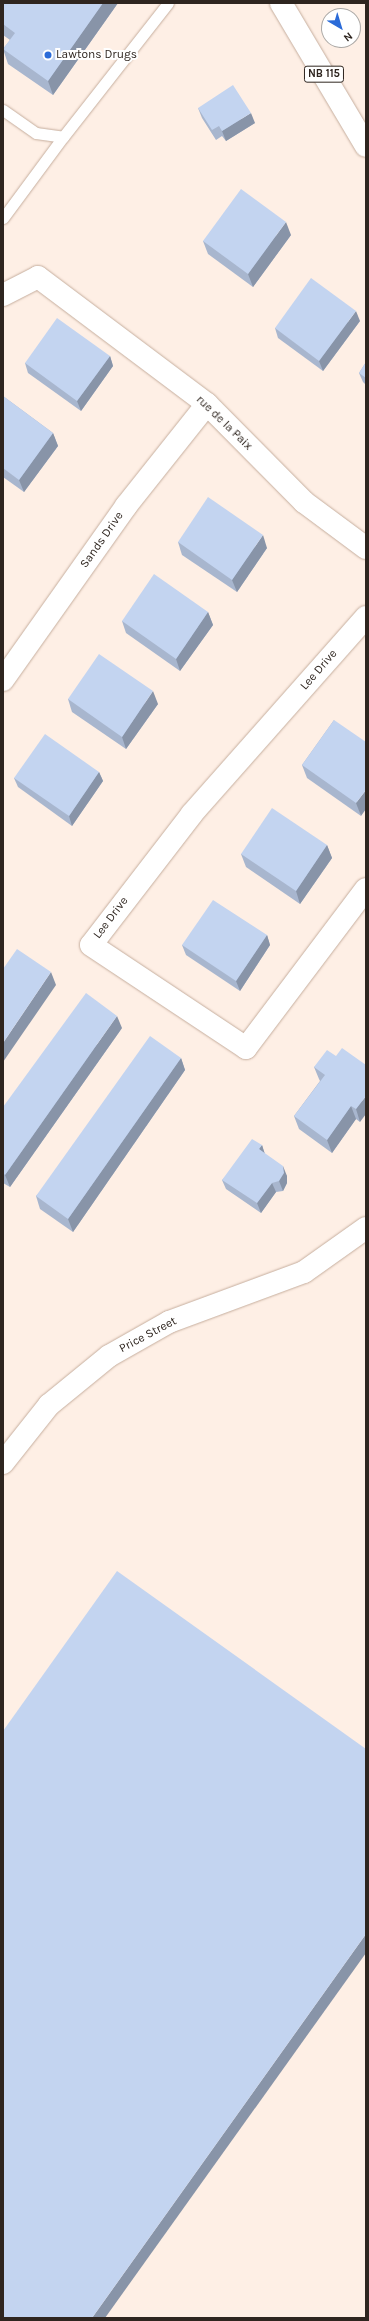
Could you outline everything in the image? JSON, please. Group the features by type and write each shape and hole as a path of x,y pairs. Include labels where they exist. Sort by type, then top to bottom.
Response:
{"street":[{"name":"NB 115","path":"281,3 366,146"},
{"name":"rue de la Paix","path":"3,295 38,277 207,404 304,502 366,548"},
{"name":"Sands Drive","path":"3,680 126,506 207,404"},
{"name":"Lee Drive","path":"366,617 192,814 91,945 246,1048 366,889"},
{"name":"Price Street","path":"3,1462 49,1405 108,1356 169,1322 304,1272 366,1228"}],"lane":[{"path":"3,218 63,137 168,3"},
{"path":"3,110 36,133 63,137"}],"building":[{"name":"Lawtons Drugs","path":"3,3 103,3 48,81 3,49 15,33 3,24"},
{"path":"233,85 251,113 222,131 219,126 212,130 198,108"},
{"path":"241,189 286,222 248,274 203,241"},
{"path":"311,278 356,311 319,361 275,328"},
{"path":"57,318 110,356 77,401 25,363"},
{"path":"366,362 366,378 359,373"},
{"path":"3,396 53,433 19,480 3,468"},
{"path":"208,497 263,535 232,580 178,542"},
{"path":"154,574 208,612 176,659 122,621"},
{"path":"99,654 153,691 122,737 68,699"},
{"path":"334,720 366,742 366,790 356,803 302,765"},
{"path":"45,734 99,772 69,816 14,778"},
{"path":"272,808 327,845 296,891 241,854"},
{"path":"213,900 267,935 236,981 182,945"},
{"path":"17,949 51,972 3,1043 3,969"},
{"path":"86,993 117,1016 5,1175 3,1173 3,1107"},
{"path":"150,1036 181,1058 68,1219 36,1196"},
{"path":"342,1048 366,1065 366,1096 356,1109 351,1106 327,1140 294,1116 325,1075 314,1067 327,1050 336,1056"},
{"path":"252,1139 262,1145 259,1149 283,1166 284,1173 279,1181 272,1183 257,1203 222,1180"},
{"path":"117,1571 366,1749 366,1934 92,2318 3,2318 3,1731"}],"place":[{"name":"Lawtons Drugs","path":"48,55"}]}
